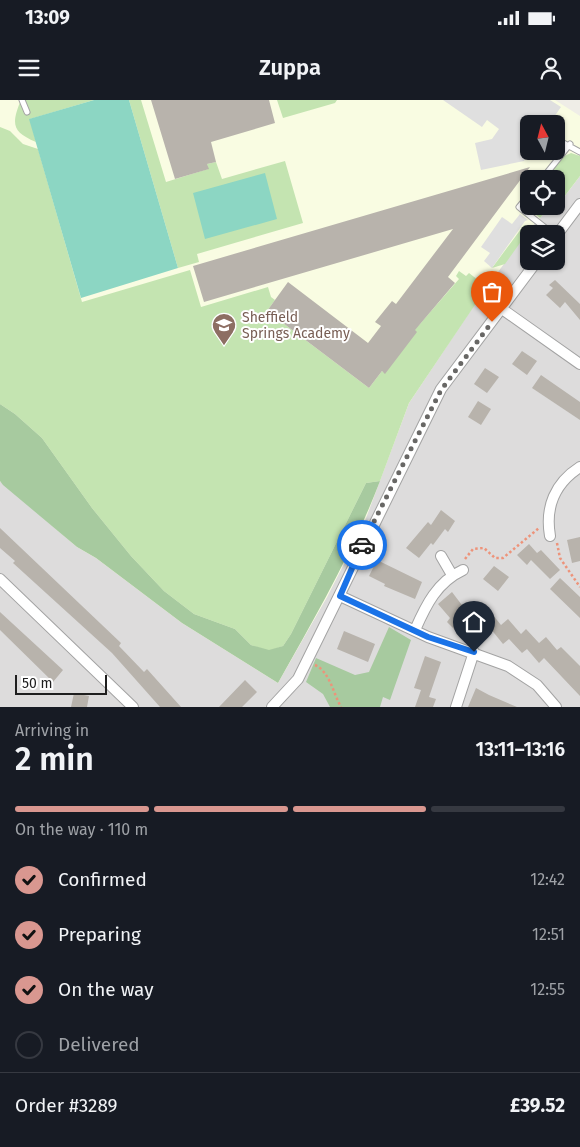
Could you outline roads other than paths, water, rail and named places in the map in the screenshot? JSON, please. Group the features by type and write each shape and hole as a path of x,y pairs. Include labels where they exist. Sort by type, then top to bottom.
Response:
{"street":[{"path":"563,225 580,204"},
{"path":"272,707 298,679 340,596 368,534 441,390 530,270"},
{"path":"502,309 580,364"},
{"path":"549,531 551,498 572,473 580,468"},
{"path":"441,556 452,575"},
{"path":"415,630 431,597 452,575 463,570"},
{"path":"0,579 133,707"},
{"path":"340,596 415,630 474,652 526,676 537,685 556,707"},
{"path":"456,707 474,652"}],"lane":[{"path":"22,100 27,112"},
{"path":"565,142 580,152"},
{"path":"549,170 570,144"},
{"path":"529,215 542,225"}],"place":[{"name":"Sheffield Springs Academy","path":"224,346"}]}
